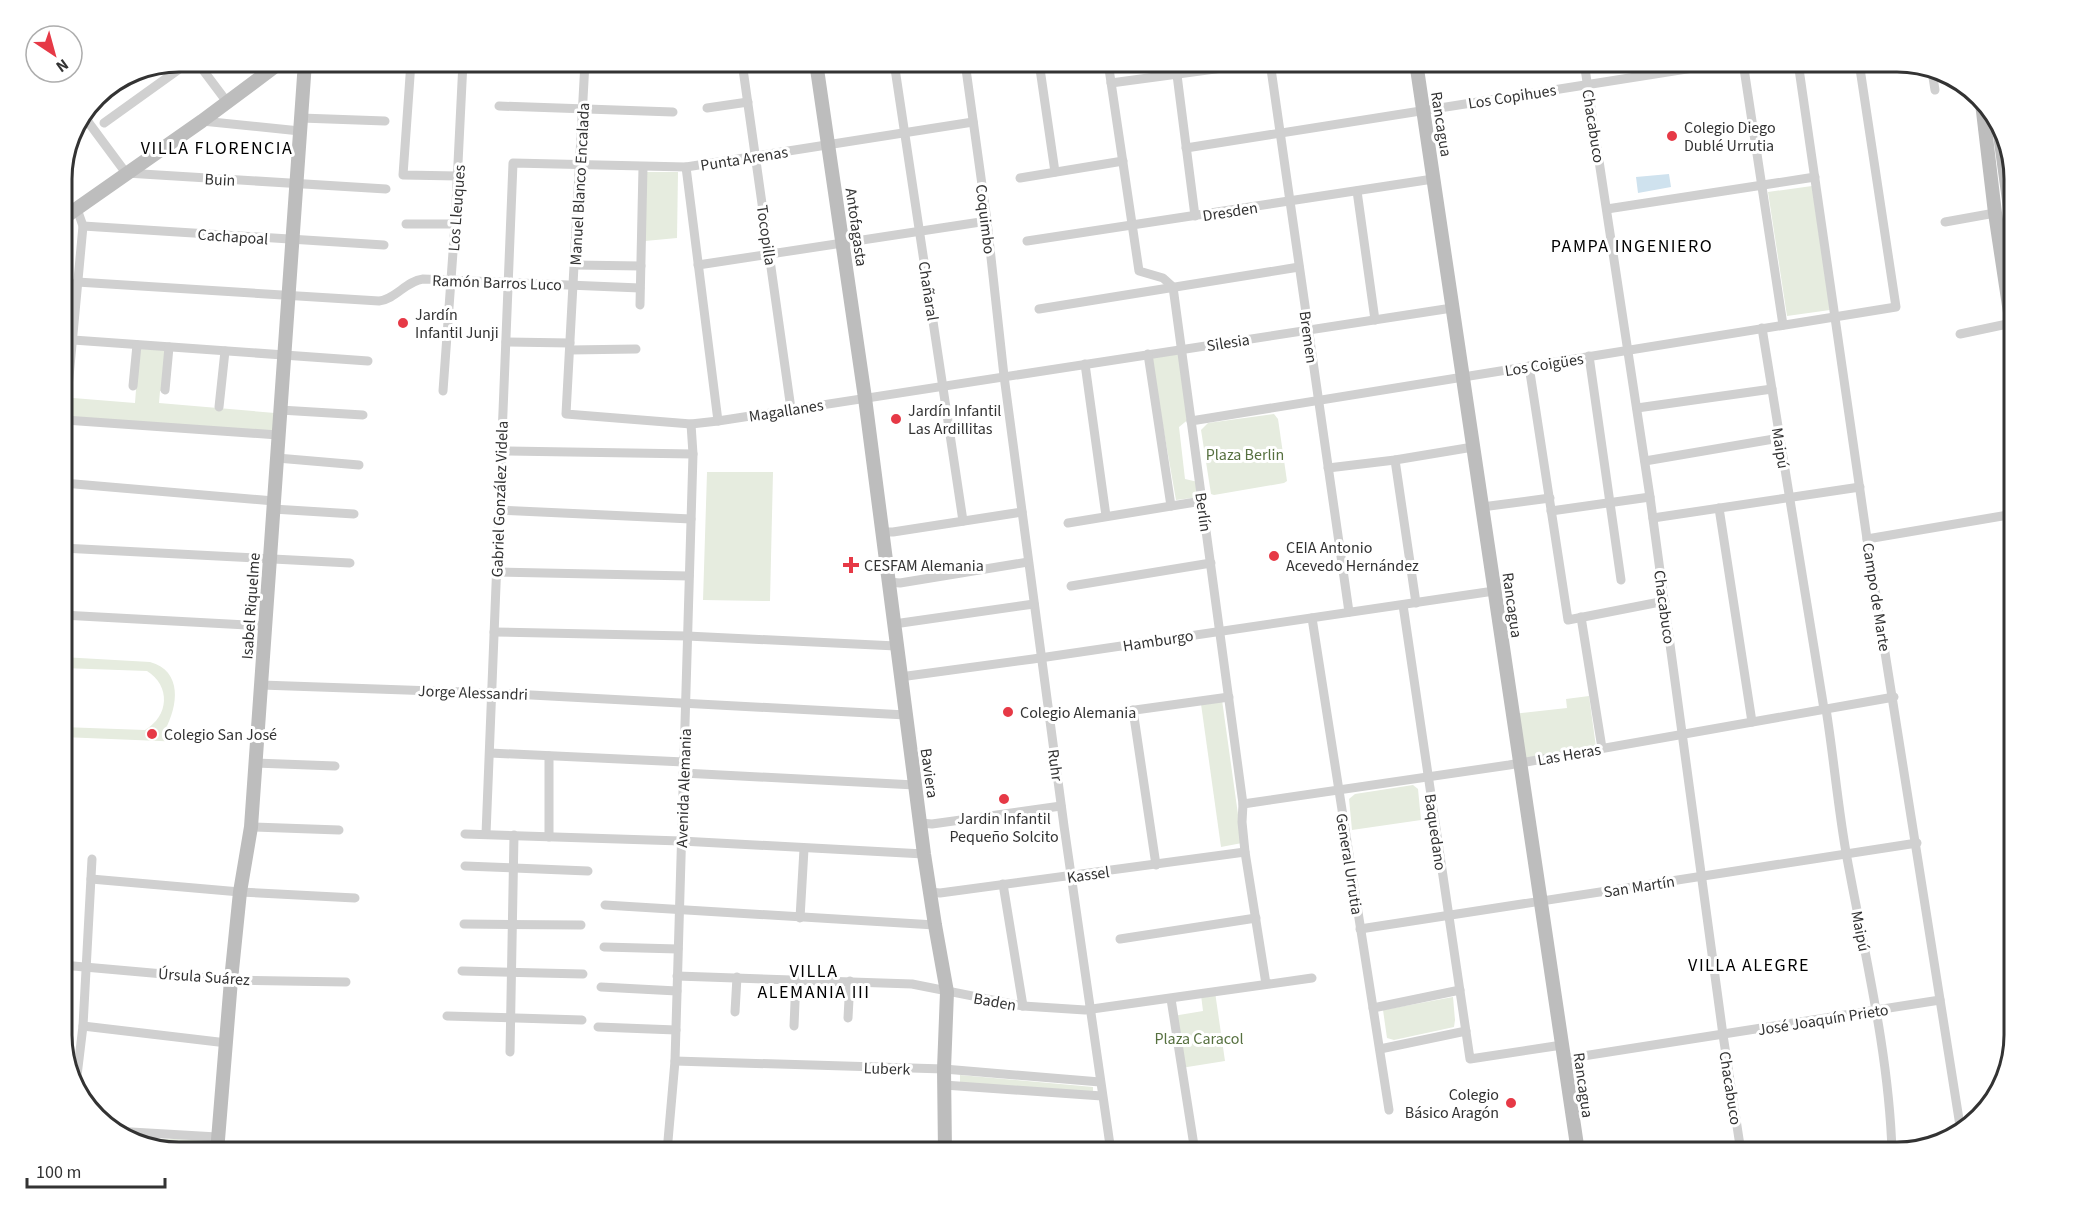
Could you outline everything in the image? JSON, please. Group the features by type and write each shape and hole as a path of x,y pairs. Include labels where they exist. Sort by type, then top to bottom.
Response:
{"street":[{"path":"104,123 175,72"},
{"path":"204,72 227,102"},
{"path":"72,212 268,72"},
{"name":"Isabel Riquelme","path":"217,1142 240,892 251,826 304,72"},
{"path":"410,72 403,175 458,176"},
{"name":"Los Lleuques","path":"443,391 463,72"},
{"name":"Manuel Blanco Encalada","path":"566,414 585,72"},
{"name":"Tocopilla","path":"744,72 791,409"},
{"name":"Antofagasta","path":"817,72 865,398"},
{"name":"Chañaral","path":"896,72 963,521"},
{"name":"Coquimbo","path":"966,72 987,221 1004,376"},
{"path":"1040,72 1055,172"},
{"path":"1109,72 1139,271 1162,278 1173,287"},
{"path":"1111,83 1198,72"},
{"name":"Bremen","path":"1270,72 1349,612"},
{"name":"Rancagua","path":"1417,72 1576,1142"},
{"name":"Chacabuco","path":"1585,72 1645,461 1739,1142"},
{"name":"Los Copihues","path":"1186,148 1666,72"},
{"path":"1745,72 1783,325"},
{"name":"Campo de Marte","path":"1799,72 1860,487 1959,1122"},
{"name":"Los Coigües","path":"1191,421 1896,307 1861,72"},
{"path":"1177,75 1195,216"},
{"path":"1933,79 1935,90"},
{"path":"707,108 748,102"},
{"path":"499,106 673,112"},
{"path":"1984,117 2004,271"},
{"path":"202,121 300,124 385,121"},
{"path":"89,122 126,173"},
{"name":"Punta Arenas","path":"513,163 686,167 973,123"},
{"path":"1985,127 1990,127"},
{"path":"1020,178 1123,161"},
{"name":"Gabriel González Videla","path":"486,834 513,163"},
{"path":"640,305 643,167"},
{"path":"686,167 718,421"},
{"name":"Buin","path":"126,173 386,189"},
{"path":"1606,209 1815,177"},
{"name":"Dresden","path":"1027,241 1433,179"},
{"path":"1357,190 1375,320"},
{"path":"72,350 83,226 77,209"},
{"path":"1945,222 2004,211"},
{"path":"698,265 987,221"},
{"path":"406,225 455,224"},
{"name":"Cachapoal","path":"83,226 384,245"},
{"name":"Ramón Barros Luco","path":"574,265 640,266"},
{"path":"1040,309 1299,267"},
{"name":"Ramón Barros Luco","path":"77,282 385,300 417,280 640,288"},
{"name":"Berlín","path":"1173,287 1243,804 1245,852 1266,984"},
{"name":"Silesia","path":"1004,376 1452,308"},
{"path":"1960,334 2004,325"},
{"name":"Maipú","path":"1762,328 1847,854 1876,1011 1891,1107 1892,1142"},
{"path":"73,340 368,361"},
{"path":"506,342 636,349"},
{"path":"133,386 137,345"},
{"path":"165,390 169,347"},
{"path":"219,407 225,351"},
{"name":"Berlín","path":"1148,354 1171,506"},
{"path":"1589,356 1621,580"},
{"path":"1085,364 1106,516"},
{"path":"1529,366 1568,620 1665,601"},
{"name":"Magallanes","path":"566,414 691,424 1004,376"},
{"name":"Ruhr","path":"1004,376 1061,806 1109,1142"},
{"path":"1637,408 1772,389"},
{"name":"Baviera","path":"865,398 924,854 947,992 944,1069 945,1142"},
{"path":"280,410 363,415"},
{"path":"72,420 278,435"},
{"name":"Avenida Alemania","path":"668,1142 676,1030 693,454 691,424"},
{"path":"1645,461 1780,438"},
{"path":"1328,468 1473,447"},
{"path":"501,451 693,454"},
{"path":"277,458 359,465"},
{"path":"1395,460 1416,603"},
{"path":"72,484 354,514"},
{"path":"1653,518 1860,487"},
{"path":"1551,511 1650,497"},
{"path":"1482,507 1550,498"},
{"path":"1068,523 1202,501"},
{"path":"1719,508 1752,722"},
{"path":"499,510 691,519"},
{"path":"881,532 1022,512"},
{"path":"1868,538 2004,516"},
{"path":"72,549 351,563"},
{"path":"889,582 1028,562"},
{"path":"1071,586 1211,563"},
{"path":"496,572 689,576"},
{"name":"Hamburgo","path":"900,677 1494,591"},
{"path":"894,624 1034,604"},
{"name":"Baquedano","path":"1402,604 1470,1059"},
{"path":"72,616 265,626"},
{"path":"1581,617 1602,748"},
{"name":"General Urrutia","path":"1312,618 1389,1110"},
{"path":"494,632 687,636 896,646"},
{"name":"Jorge Alessandri","path":"261,685 492,693 906,715"},
{"path":"1099,715 1229,697"},
{"name":"Las Heras","path":"1243,804 1520,763 1894,697"},
{"path":"1133,710 1156,865"},
{"path":"490,753 684,762"},
{"path":"549,756 549,837"},
{"path":"255,763 334,766"},
{"path":"683,773 915,785"},
{"path":"920,824 1061,806"},
{"path":"251,826 339,830"},
{"path":"465,834 681,841 924,854"},
{"path":"510,1052 514,835"},
{"name":"San Martín","path":"1360,929 1917,843"},
{"path":"800,918 804,849"},
{"name":"Kassel","path":"930,892 940,893 1071,877 1245,852"},
{"path":"78,1069 83,1026 92,859"},
{"path":"465,866 588,871"},
{"path":"91,879 240,892 355,898"},
{"path":"1003,884 1023,1006"},
{"path":"605,905 935,925"},
{"path":"1120,939 1256,918"},
{"path":"464,924 581,925"},
{"path":"604,947 678,949"},
{"name":"Úrsula Suárez","path":"72,966 231,980 346,982"},
{"path":"462,972 583,974"},
{"name":"Baden","path":"677,976 912,984 1023,1006 1090,1010 1312,978"},
{"path":"735,1012 737,977"},
{"path":"794,1026 796,979"},
{"path":"848,1018 850,981"},
{"path":"601,987 677,991"},
{"path":"1373,1008 1460,990"},
{"path":"1171,999 1193,1142"},
{"name":"José Joaquín Prieto","path":"1470,1059 1563,1052 1723,1035 1940,1000"},
{"path":"447,1016 582,1020"},
{"path":"83,1026 227,1043"},
{"path":"598,1027 676,1030"},
{"path":"1380,1049 1466,1031"},
{"name":"Luberk","path":"675,1061 944,1069 1100,1082"},
{"path":"944,1085 1102,1096"},
{"path":"134,1132 217,1137"}],"green space":[{"path":"646,172 678,172 677,238 645,241"},
{"path":"1812,186 1830,310 1787,316 1768,192"},
{"path":"139,349 166,350 159,403 275,413 273,432 72,418 73,398 135,403"},
{"path":"1177,354 1180,356 1190,418 1179,427 1185,479 1198,482 1200,497 1176,500 1151,358"},
{"name":"Plaza Berlin","path":"1274,414 1278,419 1287,481 1211,494 1201,430 1208,423"},
{"path":"707,472 773,472 770,601 703,600"},
{"path":"72,658 150,662 161,667 173,681 175,690 173,711 165,730 185,732 184,742 72,737 72,727 145,730 153,724 163,709 164,701 160,685 147,671 72,668"},
{"path":"1589,696 1596,747 1520,761 1513,714 1567,708 1566,699"},
{"path":"1222,700 1242,843 1221,847 1201,704"},
{"path":"1413,785 1418,789 1421,820 1352,830 1349,799 1355,794"},
{"name":"Plaza Caracol","path":"1215,992 1225,1061 1181,1068 1173,1016 1203,1011 1201,995"},
{"path":"1453,997 1454,1027 1394,1040 1387,1038 1383,1010"},
{"path":"960,1075 1093,1087 1093,1094 960,1083"},
{"path":"154,1139 217,1140 216,1142 179,1142"}],"water":[{"path":"1669,174 1671,187 1638,193 1636,177"}],"place":[{"name":"Colegio Diego Dublé Urrutia","path":"1672,136"},
{"name":"Jardín Infantil Junji","path":"403,323"},
{"name":"Jardín Infantil Las Ardillitas","path":"896,419"},
{"name":"CEIA Antonio Acevedo Hernández","path":"1274,556"},
{"name":"CESFAM Alemania","path":"851,565"},
{"name":"Colegio Alemania","path":"1008,712"},
{"name":"Colegio San José","path":"152,734"},
{"name":"Jardin Infantil Pequeño Solcito","path":"1004,799"},
{"name":"Colegio Básico Aragón","path":"1511,1103"}],"district":[{"name":"VILLA FLORENCIA","path":"217,148"},
{"name":"PAMPA INGENIERO","path":"1632,246"},
{"name":"VILLA ALEGRE","path":"1749,965"},
{"name":"VILLA ALEMANIA III","path":"814,981"}]}
